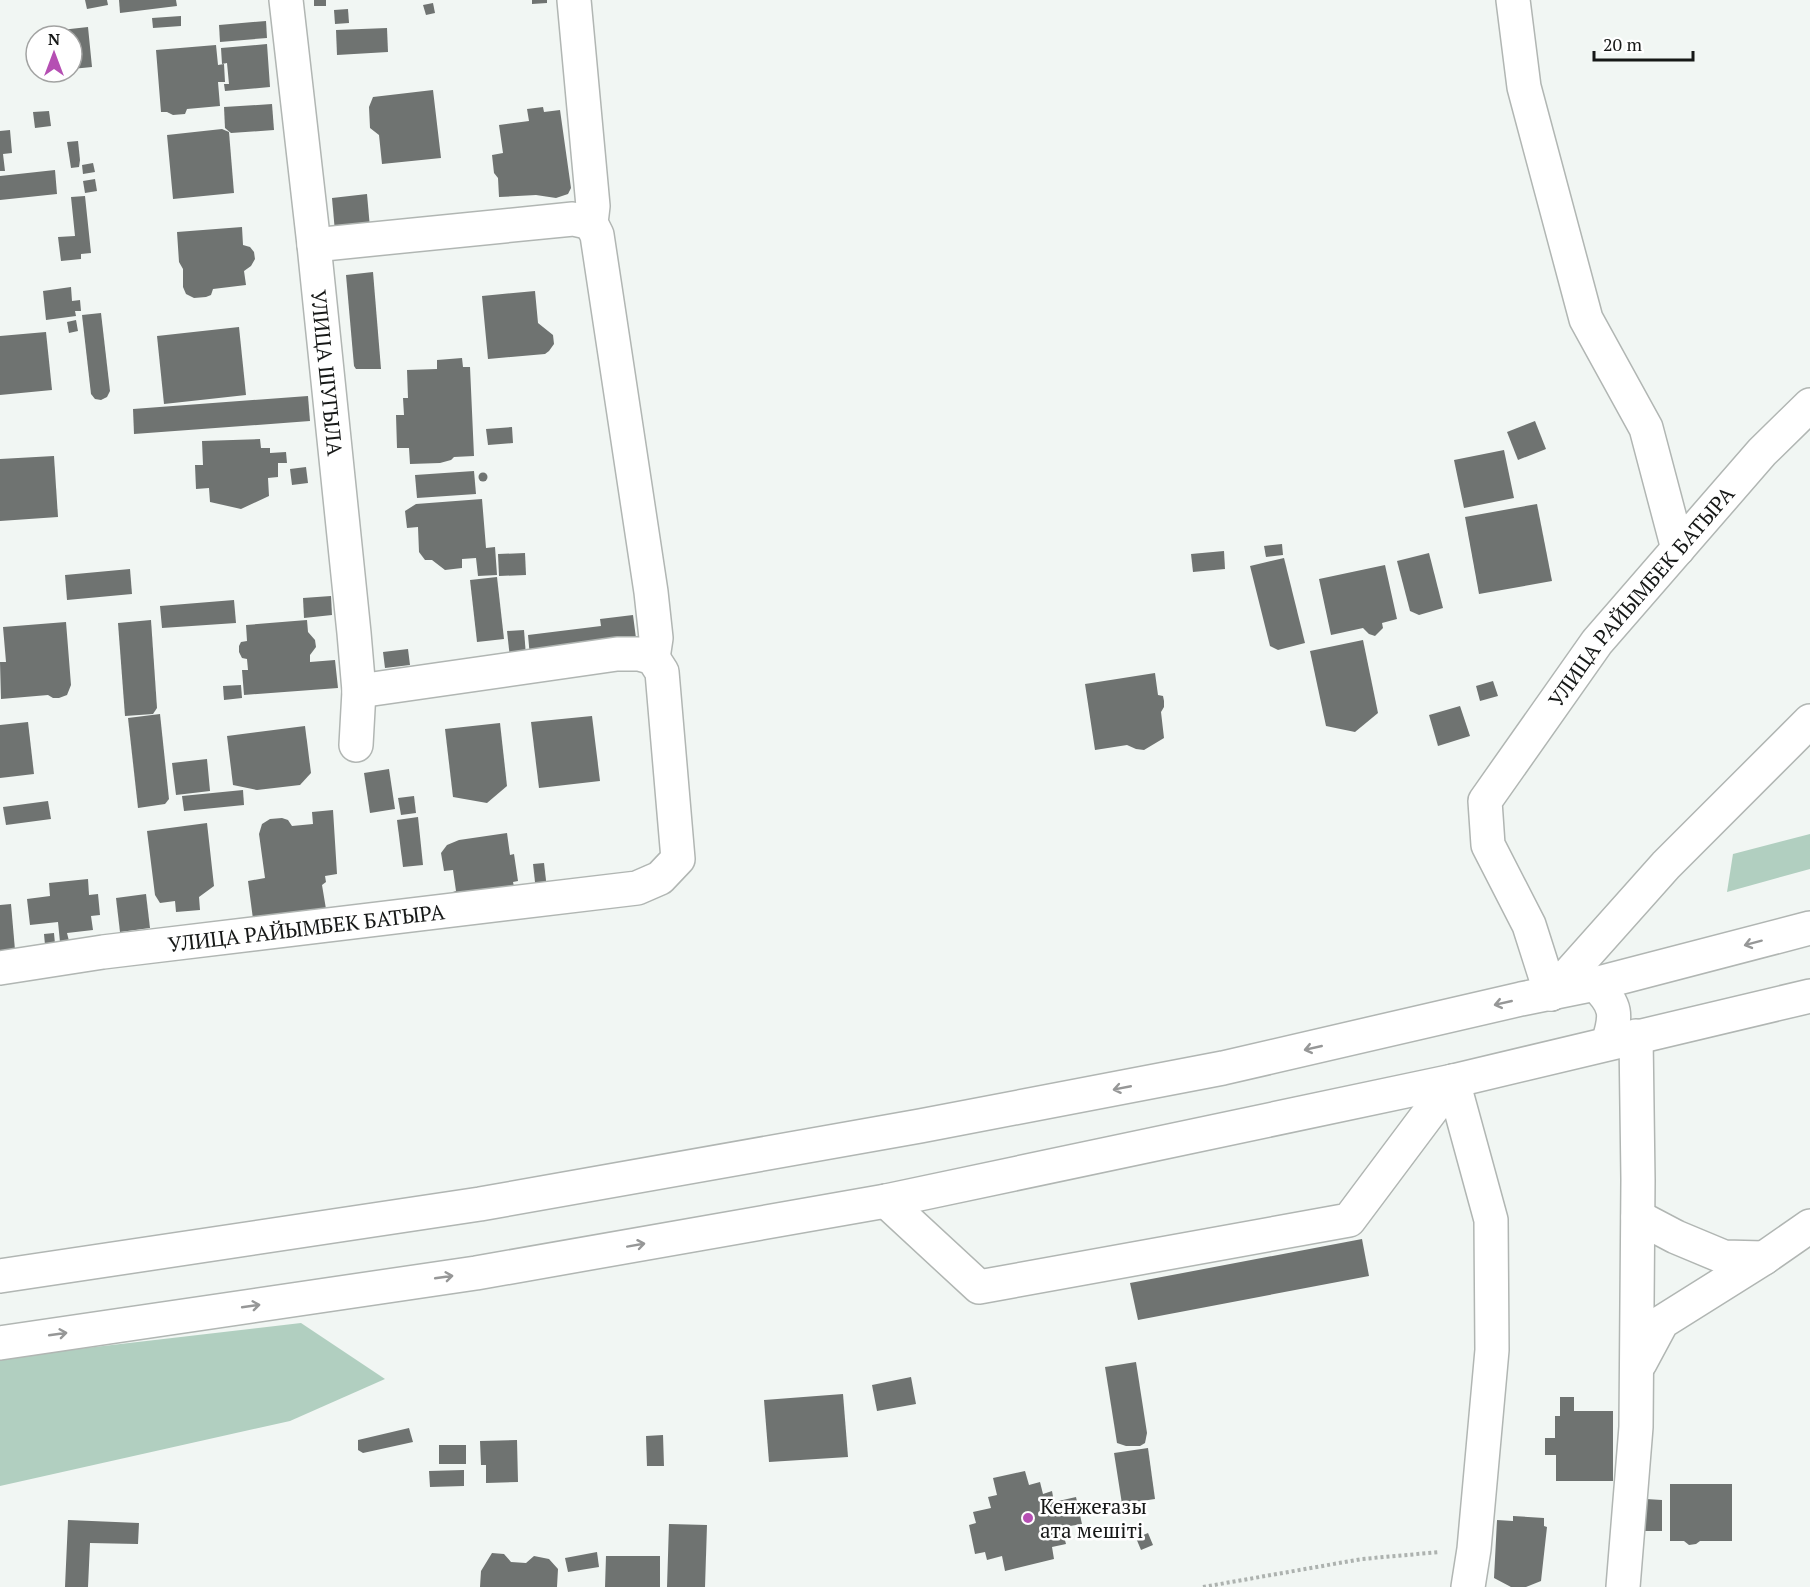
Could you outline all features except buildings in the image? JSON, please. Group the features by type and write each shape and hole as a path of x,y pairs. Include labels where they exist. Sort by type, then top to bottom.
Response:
{"main road":[{"name":"УЛИЦА ШУГЫЛА","path":"286,0 314,245 359,691 356,745"},
{"path":"359,691 617,654 639,654 653,658 656,638 651,592 597,235 591,223 593,206 574,0"},
{"path":"1513,0 1524,87 1586,319 1646,428 1678,549"},
{"path":"314,245 573,219 591,223"},
{"name":"УЛИЦА РАЙЫМБЕК БАТЫРА","path":"1551,994 1529,926 1488,845 1485,801 1597,642 1762,452 1810,405"},
{"name":"УЛИЦА РАЙЫМБЕК БАТЫРА","path":"0,968 103,952 637,888 660,878 678,859 662,672 653,658"},
{"path":"1551,994 1666,866 1810,721"},
{"path":"0,1275 480,1204 932,1124 1222,1068 1595,984 1810,928"},
{"path":"1595,984 1611,1002 1614,1010 1612,1030 1622,1040 1638,1217 1636,1426 1623,1587"},
{"path":"0,1343 476,1273 886,1201 1453,1081 1810,996"},
{"path":"886,1201 979,1287 1349,1220 1453,1081"},
{"path":"1453,1081 1491,1220 1492,1350 1474,1549 1468,1587"},
{"path":"1638,1217 1676,1237 1724,1257 1764,1258"},
{"path":"1637,1367 1662,1322 1764,1258 1810,1226"}],"path":[{"path":"1203,1587 1362,1559 1474,1549"}],"green space":[{"path":"1810,834 1810,869 1727,892 1733,854"},
{"path":"301,1323 385,1379 290,1421 0,1486 0,1358"}],"place":[{"name":"Кенжеғазы ата мешіті","path":"1028,1518"}]}
